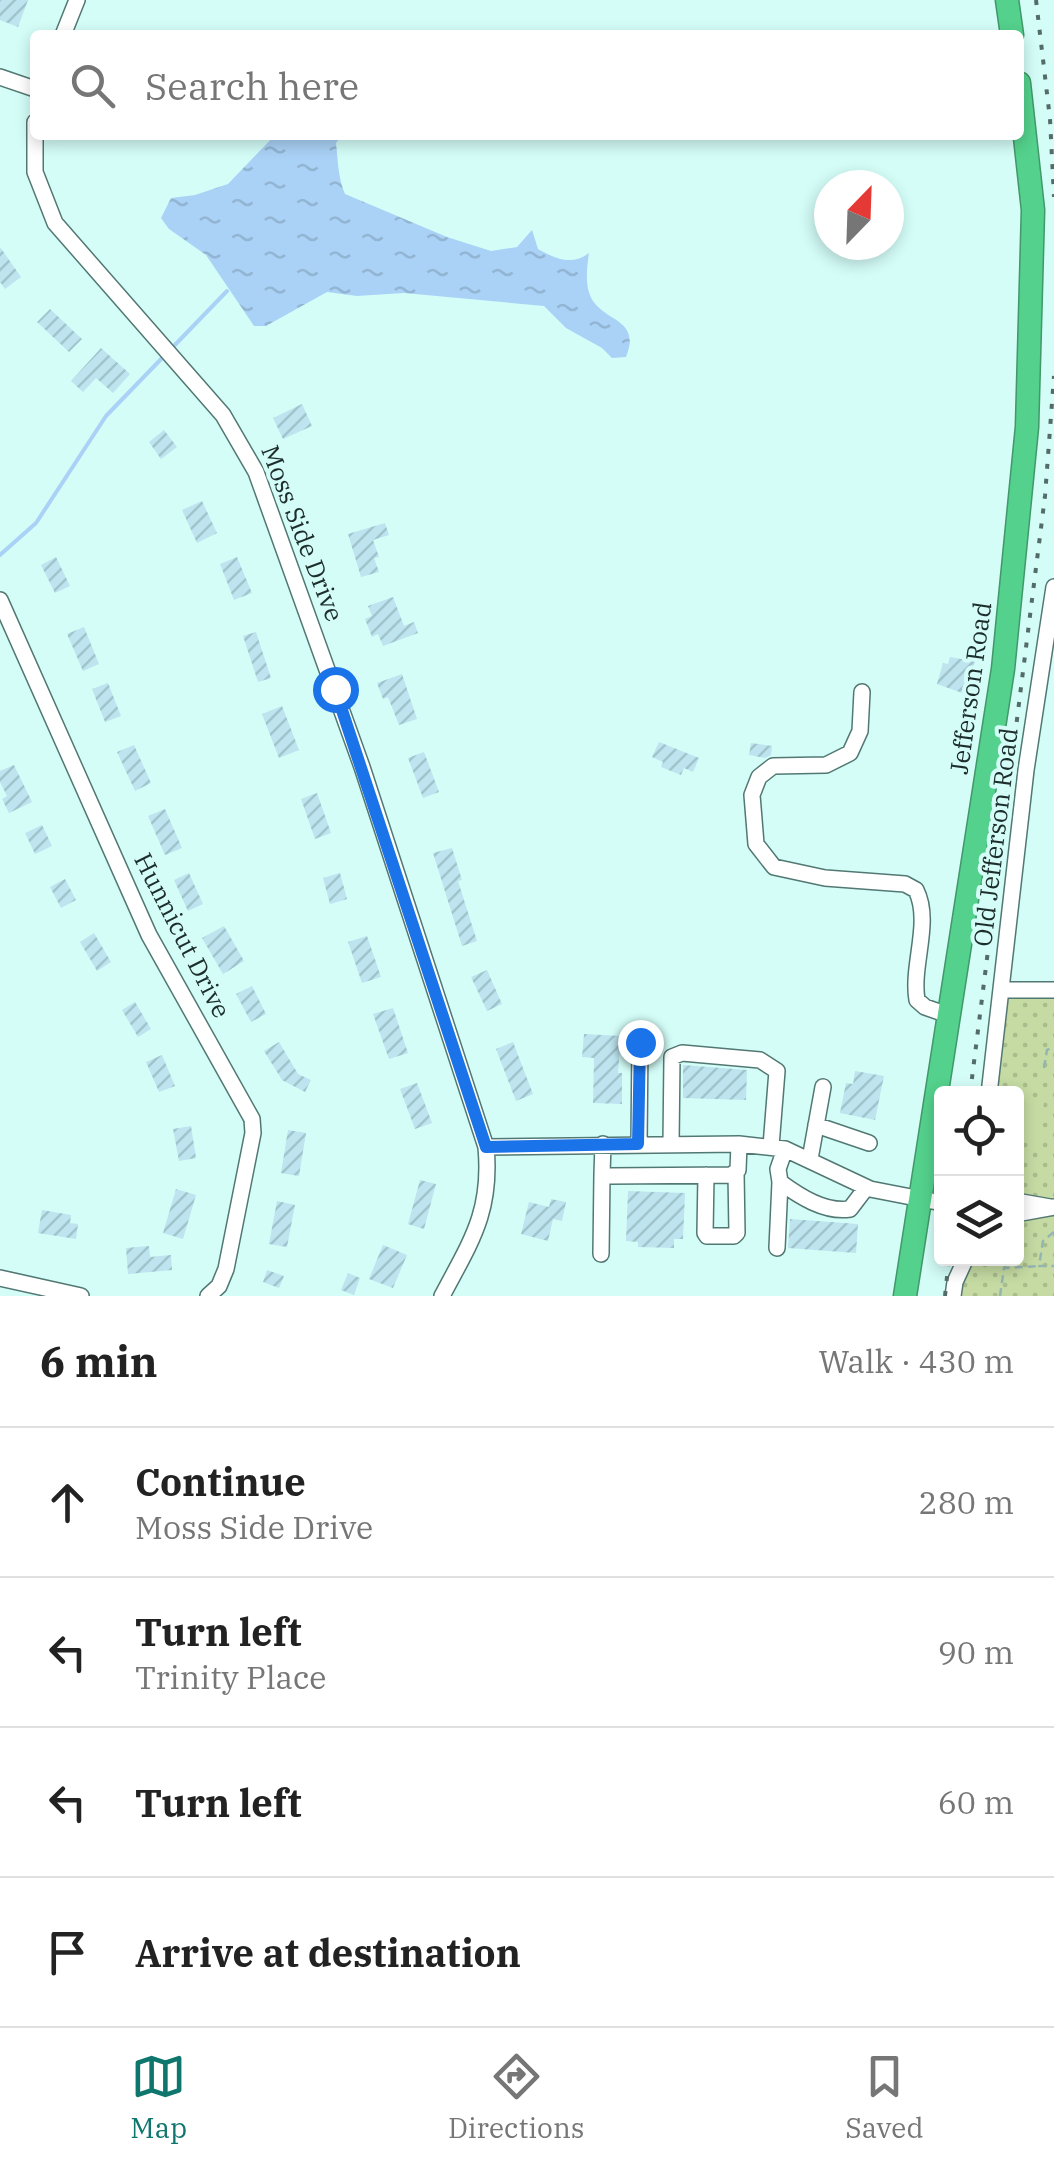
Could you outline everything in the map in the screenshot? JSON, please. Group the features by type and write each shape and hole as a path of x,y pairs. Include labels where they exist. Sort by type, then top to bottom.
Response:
{"highway":[{"path":"1009,1 1012,30"},
{"name":"Jefferson Road","path":"905,1296 930,1202 948,1015 1004,668 1027,427 1033,210 1024,128"}],"street":[{"path":"65,30 77,0"},
{"path":"0,77 30,87"},
{"name":"Moss Side Drive","path":"35,140 36,172 55,223 223,414 256,472 362,767 486,1147 487,1196 482,1218 442,1296"},
{"name":"Old Jefferson Road","path":"990,1086 1026,770 1054,587"},
{"name":"Hunnicut Drive","path":"0,600 149,935 252,1119 253,1133 226,1269 219,1286 208,1296"},
{"path":"862,692 860,731 850,753 826,766 773,766 759,777 752,795 756,844 774,867 825,878 905,884 916,890 923,908 914,980 917,1000 924,1007 948,1015"},
{"path":"1002,990 1054,990"},
{"path":"638,1144 640,1042"},
{"path":"671,1144 672,1057 682,1053 760,1060 778,1071 777,1248"},
{"path":"810,1160 823,1087"},
{"path":"816,1126 869,1144"},
{"path":"601,1254 602,1144"},
{"path":"486,1147 739,1144 778,1148 866,1188 930,1202"},
{"path":"706,1175 705,1233 734,1236 739,1144"},
{"path":"602,1174 736,1173"},
{"path":"780,1182 817,1204 840,1210 850,1208 866,1188"},
{"path":"1024,1202 1054,1207"},
{"path":"1024,1213 1054,1207"},
{"path":"0,1278 81,1296"}],"path":[{"path":"1044,1068 1048,1050 1054,1047"},
{"path":"1040,1266 1042,1241 1054,1232"},
{"path":"1000,1296 1004,1268 1054,1266"}],"green space":[{"path":"1054,981 1054,1296 960,1296 964,1266 1024,1266 1024,1086 986,1086 1002,983"},
{"path":"1025,1098 1044,1101 1039,1141 1024,1139"}],"water":[{"path":"270,140 338,140 345,194 491,251 517,247 532,230 538,249 551,256 570,260 589,253 590,296 626,329 626,357 612,358 566,328 544,306 404,293 357,296 327,292 266,326 254,326 206,255 169,229 161,218 171,198 228,184"}],"building":[{"path":"0,0 28,0 18,27 0,20"},
{"path":"0,247 21,277 5,289 0,282"},
{"path":"50,309 82,339 69,352 37,322"},
{"path":"101,348 130,374 113,393 96,378 83,392 71,381"},
{"path":"302,404 312,426 283,439 273,418"},
{"path":"164,430 177,447 161,459 149,442"},
{"path":"202,501 217,533 197,543 182,510"},
{"path":"385,523 389,535 373,540 379,572 361,577 348,534"},
{"path":"56,557 70,586 55,593 41,565"},
{"path":"237,557 252,593 234,600 220,564"},
{"path":"393,597 404,626 414,622 418,633 383,646 378,634 372,637 365,619 372,616 368,606"},
{"path":"84,627 99,664 83,671 67,634"},
{"path":"256,632 271,678 258,682 243,636"},
{"path":"968,655 976,656 968,695 937,684 943,663 948,664 950,657 967,660"},
{"path":"402,674 417,719 399,725 388,697 383,699 377,683"},
{"path":"108,683 121,716 105,722 92,689"},
{"path":"282,706 299,750 279,758 262,714"},
{"path":"659,742 699,758 693,772 684,768 681,775 661,767 663,762 652,757"},
{"path":"751,743 772,746 771,755 749,755"},
{"path":"134,745 151,783 135,791 117,752"},
{"path":"424,752 439,792 423,798 408,758"},
{"path":"14,765 32,802 9,813 2,799 7,796 0,771"},
{"path":"317,793 331,833 315,839 301,799"},
{"path":"165,809 182,848 165,855 148,816"},
{"path":"42,825 52,846 35,854 25,833"},
{"path":"452,848 477,941 462,946 433,853"},
{"path":"189,873 203,904 188,911 174,880"},
{"path":"340,873 347,899 330,904 323,878"},
{"path":"65,879 76,900 61,908 50,887"},
{"path":"224,926 244,961 223,974 202,938"},
{"path":"94,933 111,962 97,971 80,942"},
{"path":"367,936 381,977 362,983 348,942"},
{"path":"487,970 502,1004 487,1011 471,977"},
{"path":"252,986 266,1014 251,1022 236,994"},
{"path":"135,1002 151,1029 138,1037 122,1010"},
{"path":"393,1008 408,1053 389,1059 373,1014"},
{"path":"584,1034 621,1036 618,1073 622,1073 622,1104 593,1103 594,1058 582,1057"},
{"path":"279,1042 298,1074 311,1080 305,1092 282,1080 264,1051"},
{"path":"513,1042 533,1094 516,1101 496,1049"},
{"path":"162,1055 175,1086 159,1092 146,1062"},
{"path":"683,1065 747,1070 746,1100 683,1098"},
{"path":"855,1071 884,1076 875,1120 840,1113 846,1083 853,1084"},
{"path":"417,1083 432,1123 415,1129 400,1089"},
{"path":"191,1126 196,1158 179,1161 173,1129"},
{"path":"288,1130 306,1133 299,1176 281,1173"},
{"path":"420,1180 436,1184 424,1229 408,1224"},
{"path":"176,1189 196,1195 183,1239 163,1233"},
{"path":"628,1191 685,1193 683,1239 674,1239 674,1248 638,1247 638,1242 626,1241"},
{"path":"551,1199 566,1202 562,1221 553,1219 548,1241 521,1234 529,1202 549,1207"},
{"path":"277,1201 295,1205 287,1247 269,1244"},
{"path":"42,1210 71,1215 70,1223 78,1224 76,1239 38,1233"},
{"path":"790,1219 858,1224 856,1253 788,1248"},
{"path":"383,1245 407,1255 393,1288 369,1279"},
{"path":"149,1246 150,1257 171,1255 172,1270 128,1274 126,1248"},
{"path":"267,1270 284,1276 279,1288 263,1282"},
{"path":"348,1273 360,1278 354,1295 341,1290"}],"waterway":[{"path":"172,348 227,291"},
{"path":"0,555 36,523 106,416 165,355"}],"railway":[{"path":"1036,0 1050,119 1054,197"},
{"path":"971,1086 1045,496 1054,376"},
{"path":"945,1296 948,1266"}],"route":[{"path":"335,689 486,1147 638,1144 640,1042"}]}
